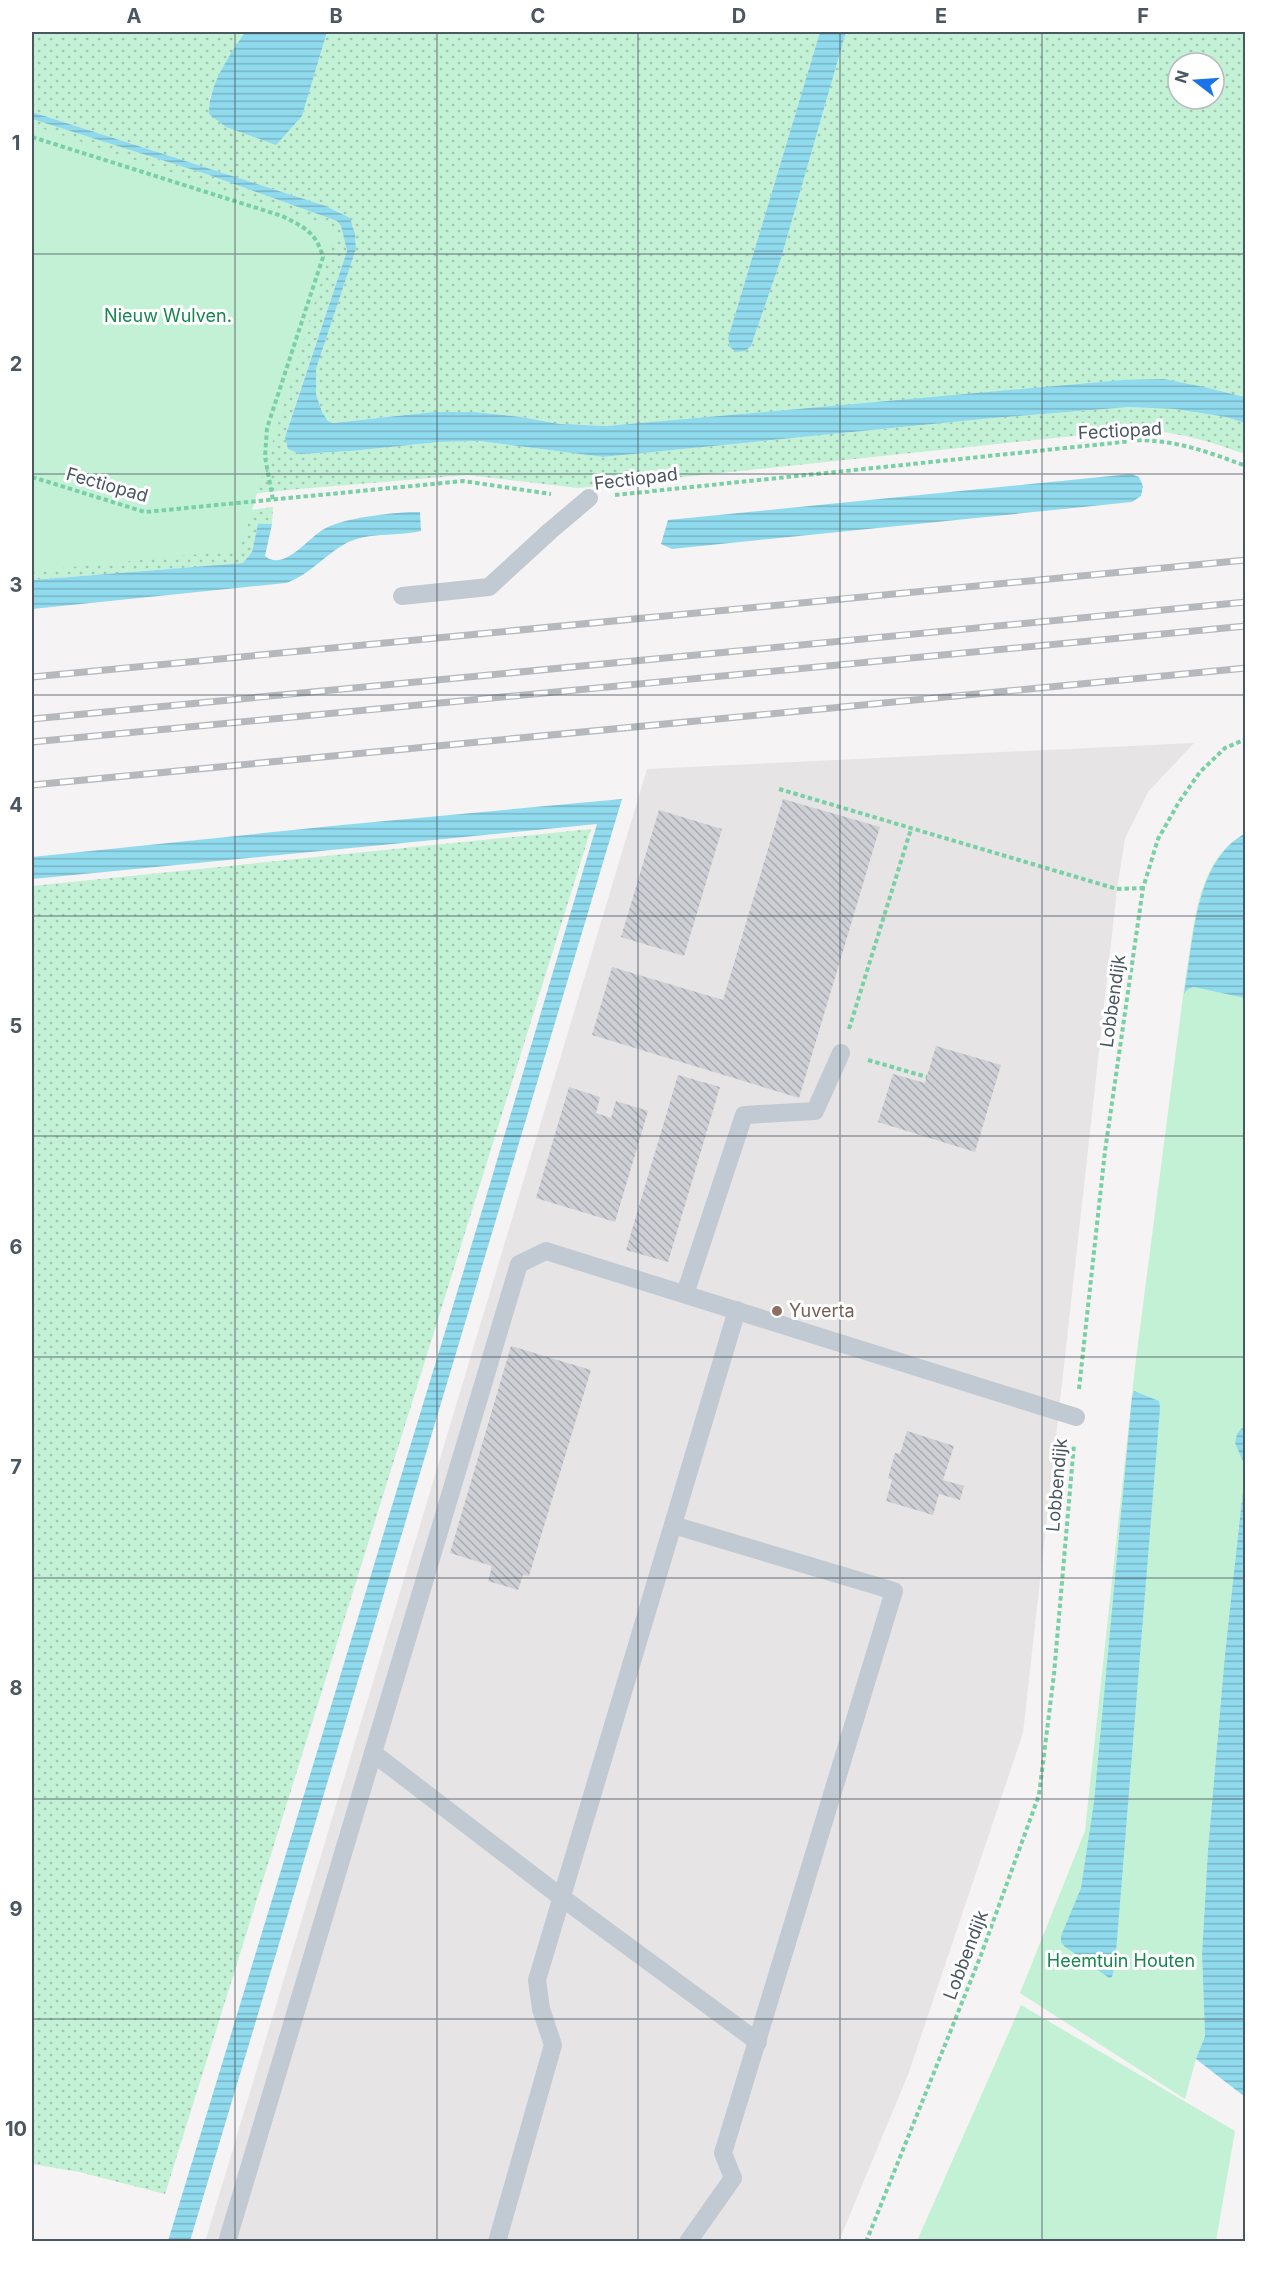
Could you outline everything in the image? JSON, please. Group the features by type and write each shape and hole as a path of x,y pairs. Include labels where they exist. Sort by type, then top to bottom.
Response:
{"lane":[{"path":"402,596 489,586 589,498"},
{"path":"685,1294 744,1115 815,1111 841,1053"},
{"path":"227,2241 519,1264 546,1251 1076,1417"},
{"path":"497,2241 553,2045 541,2009 537,1980 737,1310"},
{"path":"673,1525 894,1591 723,2153 733,2178 688,2241"},
{"path":"373,1753 561,1897 758,2042"}],"path":[{"path":"32,137 282,216 306,228 319,243 323,257 267,428 266,458 273,500"},
{"name":"Fectiopad","path":"32,477 145,512 463,482 589,498 1142,440 1166,441 1191,446 1245,466"},
{"name":"Lobbendijk","path":"866,2241 973,1976 1039,1796 1054,1674 1076,1417 1105,1151 1143,888 1158,839 1179,802 1200,772 1225,748 1245,739"},
{"path":"779,789 1117,889 1143,888"},
{"path":"911,829 841,1053 927,1077"}],"shaded area":[{"name":"Yuverta","path":"1194,743 1148,792 1125,838 1117,889 1023,1733 909,2072 839,2241 205,2242 647,769"}],"green space":[{"path":"32,32 245,32 218,77 209,99 302,116 327,32 820,32 728,338 730,346 751,346 780,262 846,32 1245,32 1245,397 1204,387 607,426 560,424 475,412 433,412 333,423 328,421 322,412 316,394 316,369 356,249 356,242 353,226 339,212 32,112"},
{"path":"32,119 209,175 337,221 341,226 347,251 285,436 300,454 440,442 479,441 603,457 983,419 1129,407 1175,409 1226,417 1245,423 1245,454 1189,437 1146,430 1130,430 578,488 467,475 234,496 32,154"},
{"name":"Nieuw Wulven.","path":"32,125 337,229 240,550 32,571"},
{"path":"273,507 272,524 258,525 252,552 244,563 32,580 32,559 234,512"},
{"path":"591,829 165,2194 79,2172 32,2164 32,886"},
{"name":"Heemtuin Houten","path":"1245,833 1246,1428 1242,1428 1235,1443 1241,1454 1246,1473 1225,1654 1208,1849 1202,1954 1205,2036 1185,2099 1020,1993 1085,1831 1135,1367 1193,930 1200,896 1213,865 1225,848"},
{"path":"1021,2005 1235,2131 1216,2241 917,2241"}],"water":[{"path":"245,32 327,32 302,116 276,145 226,127 209,114 216,81"},
{"path":"820,32 846,32 780,262 751,346 745,351 736,352 730,347 728,338"},
{"path":"32,112 326,206 350,218 355,234 356,249 316,369 316,394 322,412 328,421 333,423 433,412 475,412 560,424 607,426 1123,380 1164,379 1245,397 1245,423 1226,417 1175,409 1129,407 983,419 603,457 479,441 440,442 300,454 288,449 285,437 347,251 341,226 337,221 209,175 32,119"},
{"path":"1131,474 1139,477 1143,486 1141,496 1132,502 672,549 661,544 668,520"},
{"path":"420,512 421,531 371,536 352,541 343,545 309,571 286,583 32,609 32,580 243,563 252,552 258,524 272,524 265,556 272,560 280,560 296,552 318,533 332,525 370,516"},
{"path":"622,799 190,2241 168,2241 484,1204 597,824 32,879 32,857"},
{"path":"1245,833 1245,998 1194,987 1188,989 1184,994 1196,919 1206,882 1226,848"},
{"path":"1134,1391 1159,1401 1160,1408 1115,1965 1112,1977 1109,1978 1064,1946 1061,1936 1081,1888 1094,1802"},
{"path":"1245,1428 1245,1466 1235,1443 1237,1434"},
{"path":"1245,1473 1245,2097 1196,2059 1205,2036 1202,1954 1208,1849 1225,1654"}],"building":[{"path":"783,799 880,827 799,1098 592,1035 612,967 723,1000"},
{"path":"659,810 722,829 684,956 621,937"},
{"path":"936,1046 1001,1065 975,1152 878,1122 893,1074 925,1083"},
{"path":"678,1075 720,1087 668,1262 626,1250"},
{"path":"569,1087 600,1097 596,1113 611,1118 616,1101 648,1111 615,1222 536,1198"},
{"path":"511,1346 591,1370 529,1576 523,1575 518,1590 488,1581 492,1566 450,1553"},
{"path":"907,1431 954,1446 943,1480 964,1486 960,1500 939,1494 933,1515 886,1501 892,1480 888,1478 895,1453 900,1454"}],"railway":[{"path":"32,677 1246,560"},
{"path":"32,719 1246,602"},
{"path":"32,742 1246,626"},
{"path":"32,785 1246,668"}],"place":[{"name":"Yuverta","path":"777,1311"}]}
